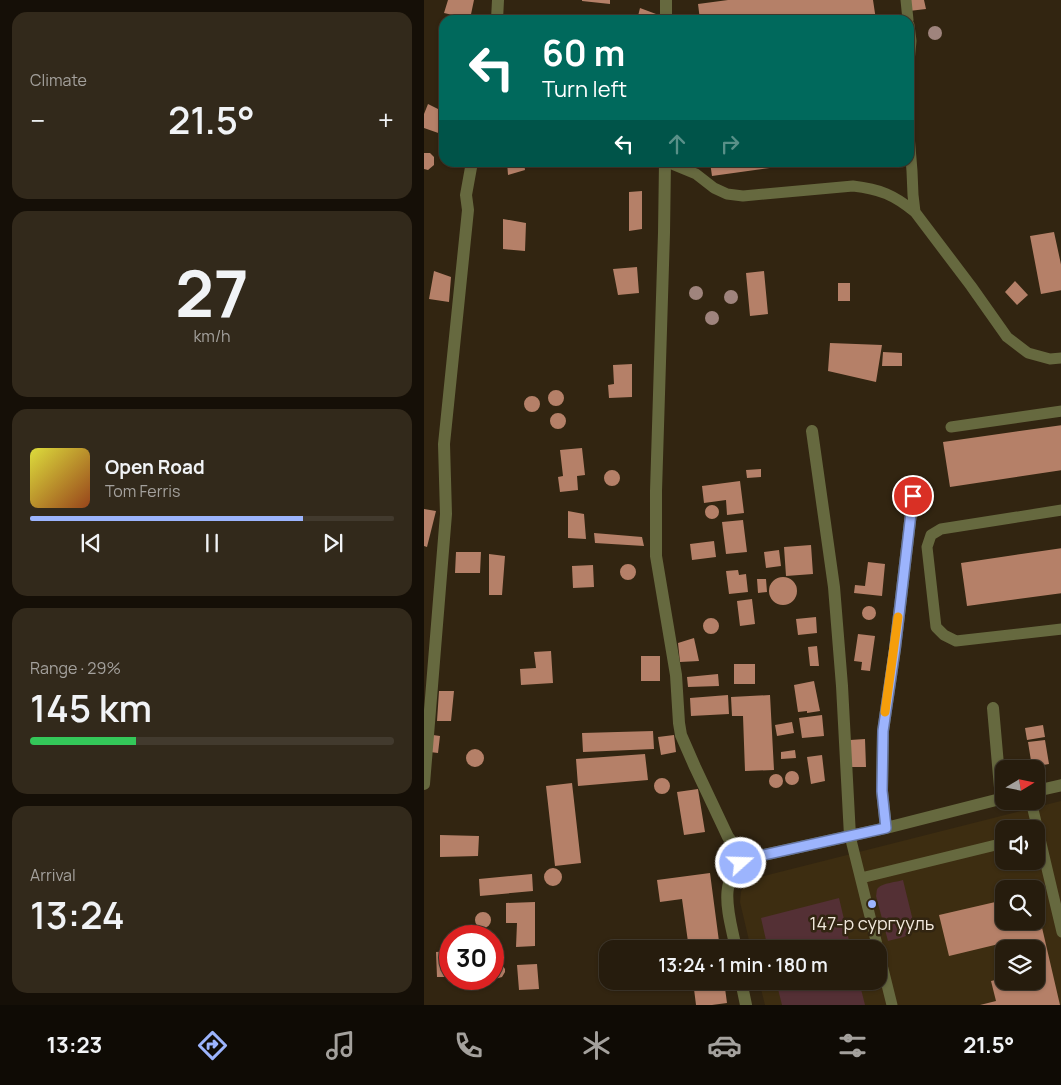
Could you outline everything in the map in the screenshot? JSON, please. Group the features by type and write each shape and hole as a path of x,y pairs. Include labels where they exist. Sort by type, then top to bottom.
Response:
{"street":[{"path":"496,15 498,0"},
{"path":"666,0 666,15"},
{"path":"424,784 446,514 444,444 468,210 466,195 471,167"},
{"path":"666,167 656,491 656,556 676,675 681,735 694,767 728,837 738,850 750,858"},
{"path":"812,431 834,587 842,686 850,836"},
{"path":"886,828 882,791 883,731 913,496"},
{"path":"993,708 998,760"},
{"path":"1045,789 1061,785"},
{"path":"734,940 727,902 727,888 734,870 750,858 886,828 995,801"},
{"path":"743,990 746,1005"}],"lane":[{"path":"906,0 908,15"},
{"path":"678,167 696,174 714,188 727,194 743,196 853,186 871,188 886,193 900,200 915,212 1007,337 1028,353 1050,359 1061,358"},
{"path":"912,167 912,195 915,212"},
{"path":"951,427 1061,411"},
{"path":"1061,510 940,529 931,535 927,547 936,627 944,635 956,641 1061,629"},
{"path":"850,836 892,1005"},
{"path":"860,878 995,845"},
{"path":"1045,867 1061,932"}],"shaded area":[{"name":"147-р сургууль","path":"1061,801 1061,1005 765,1005 761,990 887,990 887,940 749,940 740,902 743,886 752,879 1025,810 1045,810 1045,805"},
{"path":"903,880 914,925 908,935 888,941 876,896 877,890 880,886"},
{"path":"839,898 849,940 766,940 761,918"},
{"path":"778,990 861,990 865,1005 782,1005"}],"building":[{"path":"448,0 474,0 471,15 444,13"},
{"path":"610,0 610,4 582,1"},
{"path":"728,0 873,0 875,15 699,15 698,4"},
{"path":"907,0 924,0 926,9 909,11"},
{"path":"640,8 656,14 656,15 638,15"},
{"path":"428,104 439,110 439,133 424,128 424,114"},
{"path":"424,153 430,153 434,157 434,165 428,170 424,169"},
{"path":"507,167 525,167 525,170 508,175"},
{"path":"711,167 777,167 712,176"},
{"path":"642,191 642,229 629,231 629,192"},
{"path":"503,219 526,223 525,251 503,249"},
{"path":"1054,232 1062,269 1062,290 1041,294 1030,236"},
{"path":"637,267 639,293 618,295 613,269"},
{"path":"434,271 451,277 449,302 429,299"},
{"path":"764,271 768,314 750,316 746,273"},
{"path":"1015,281 1028,295 1017,305 1005,292"},
{"path":"838,283 850,283 850,301 838,301"},
{"path":"830,343 882,345 876,382 828,371"},
{"path":"883,352 902,353 902,366 882,366"},
{"path":"632,364 632,397 609,398 608,385 614,384 613,365"},
{"path":"553,390 559,390 564,395 562,404 553,406 548,401 548,395"},
{"path":"529,396 535,396 540,401 538,410 529,412 524,407 524,401"},
{"path":"555,413 561,413 566,418 564,427 555,429 550,424 550,418"},
{"path":"1062,425 1062,470 950,487 943,442"},
{"path":"582,448 585,475 577,476 578,490 560,492 558,477 563,476 560,450"},
{"path":"761,469 761,477 747,478 746,470"},
{"path":"609,470 615,470 620,475 618,484 609,486 604,481 604,475"},
{"path":"740,481 744,513 727,515 726,500 704,503 702,486"},
{"path":"709,505 715,505 719,512 715,519 709,519 705,515 705,509"},
{"path":"424,509 436,511 427,547 424,546"},
{"path":"568,511 584,514 586,539 568,538"},
{"path":"743,520 747,552 726,554 722,522"},
{"path":"594,533 642,537 644,546 595,543"},
{"path":"714,541 716,557 692,560 690,544"},
{"path":"811,545 813,574 786,576 784,547"},
{"path":"1062,548 1062,593 967,606 961,563"},
{"path":"779,550 781,566 766,568 764,552"},
{"path":"456,552 481,552 480,573 455,573"},
{"path":"489,554 505,556 502,595 489,595"},
{"path":"868,562 885,564 882,596 854,593 855,585 865,586"},
{"path":"625,564 631,564 636,569 634,578 625,580 620,575 620,569"},
{"path":"593,565 594,587 573,588 572,566"},
{"path":"738,570 739,575 746,574 748,592 729,594 726,571"},
{"path":"783,577 793,581 797,591 793,601 783,605 773,601 769,591 773,581"},
{"path":"757,579 766,579 767,592 758,593"},
{"path":"752,599 755,624 740,626 737,601"},
{"path":"866,606 872,606 876,613 872,620 866,620 862,616 862,610"},
{"path":"816,617 817,633 798,635 796,619"},
{"path":"708,618 714,618 719,623 717,632 708,634 703,629 703,623"},
{"path":"858,634 875,636 870,671 861,670 862,662 854,661"},
{"path":"694,638 699,661 680,662 678,643"},
{"path":"817,646 819,666 810,666 808,647"},
{"path":"551,651 553,683 521,685 520,669 536,668 534,652"},
{"path":"641,656 660,656 660,681 641,681"},
{"path":"734,664 755,664 755,684 734,684"},
{"path":"718,674 719,686 688,687 687,677"},
{"path":"814,681 820,711 798,712 794,685"},
{"path":"439,691 454,691 451,721 437,721"},
{"path":"728,695 729,714 691,716 690,698"},
{"path":"770,695 774,770 745,771 743,716 732,716 731,697"},
{"path":"822,715 824,736 802,738 799,718"},
{"path":"792,722 794,733 777,736 775,725"},
{"path":"1043,725 1045,737 1027,740 1025,728"},
{"path":"653,731 654,749 583,752 582,733"},
{"path":"433,735 440,736 438,753 430,752"},
{"path":"674,735 676,752 661,755 658,737"},
{"path":"865,739 866,767 851,767 850,740"},
{"path":"1045,740 1049,764 1045,765 1045,760 1031,760 1028,742"},
{"path":"475,749 481,752 484,758 481,764 475,767 469,764 466,758 469,752"},
{"path":"795,750 796,758 781,759 781,752"},
{"path":"645,754 648,780 578,786 576,759"},
{"path":"822,755 825,781 811,784 807,757"},
{"path":"789,771 795,771 799,778 795,785 789,785 785,781 785,775"},
{"path":"773,774 779,774 783,781 779,788 773,788 769,784 769,778"},
{"path":"659,778 665,778 670,783 668,792 659,794 654,789 654,783"},
{"path":"572,783 581,863 555,866 546,786"},
{"path":"698,789 705,832 684,835 677,792"},
{"path":"440,835 479,836 478,856 440,857"},
{"path":"553,868 561,873 562,877 557,885 553,886 545,881 544,877 549,869"},
{"path":"710,873 719,940 688,940 682,899 660,902 657,880"},
{"path":"532,874 533,891 480,896 479,879"},
{"path":"535,902 535,946 516,947 517,923 506,923 506,903"},
{"path":"995,902 995,930 1043,930 1045,940 995,940 995,945 949,956 939,915"},
{"path":"480,912 486,912 491,917 490,925 476,925 475,923 475,917"},
{"path":"1045,940 1060,1005 980,1005 996,1001 991,981 995,980 995,990 1045,990"},
{"path":"436,952 439,952 439,977 437,977"},
{"path":"537,964 539,989 519,990 517,965"},
{"path":"694,990 725,990 727,1003 696,1005"}],"slow traffic":[{"path":"885,712 898,617"}],"place":[{"name":"147-р сургууль","path":"872,904"}],"route":[{"path":"741,863 750,858 886,828 882,791 883,731 895,649 913,496"}]}
